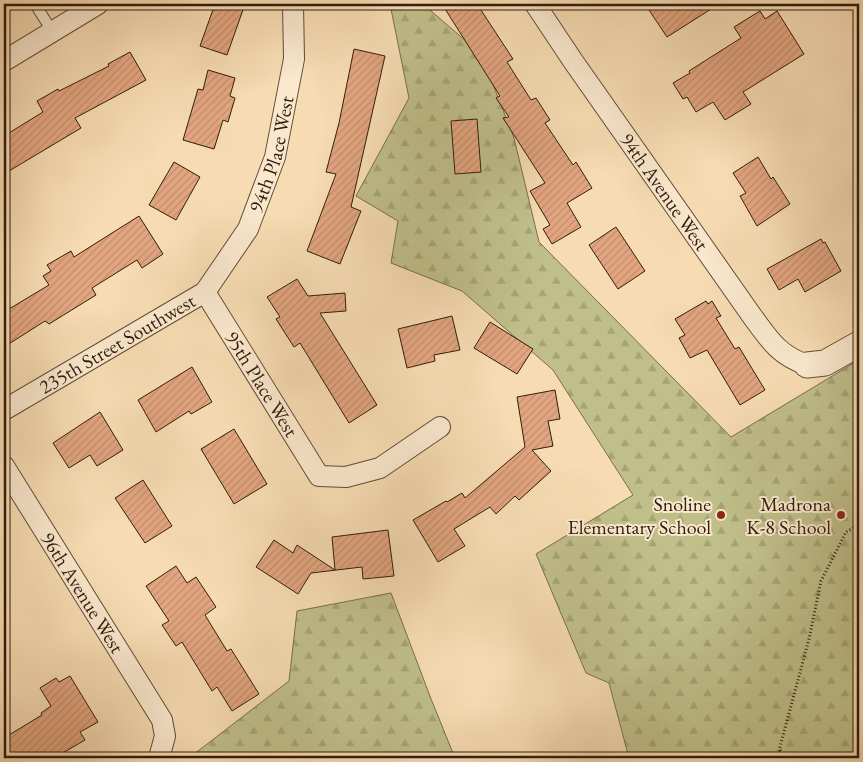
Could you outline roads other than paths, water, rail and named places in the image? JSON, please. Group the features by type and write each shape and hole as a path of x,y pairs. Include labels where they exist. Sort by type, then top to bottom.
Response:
{"street":[{"path":"4,62 98,4"},
{"name":"94th Place West","path":"205,292 248,229 274,157 294,59 293,4"},
{"name":"94th Avenue West","path":"535,4 583,77 752,316 782,353 795,361 807,365"},
{"name":"235th Street Southwest","path":"4,410 205,292"},
{"name":"95th Place West","path":"205,292 319,476 346,477 380,468 440,427"},
{"path":"807,365 825,363 859,344"},
{"name":"96th Avenue West","path":"4,466 162,720 165,736 159,758"}],"lane":[{"path":"35,4 52,31"}],"place":[{"name":"Snoline Elementary School","path":"721,515"},
{"name":"Madrona K-8 School","path":"841,515"}]}
